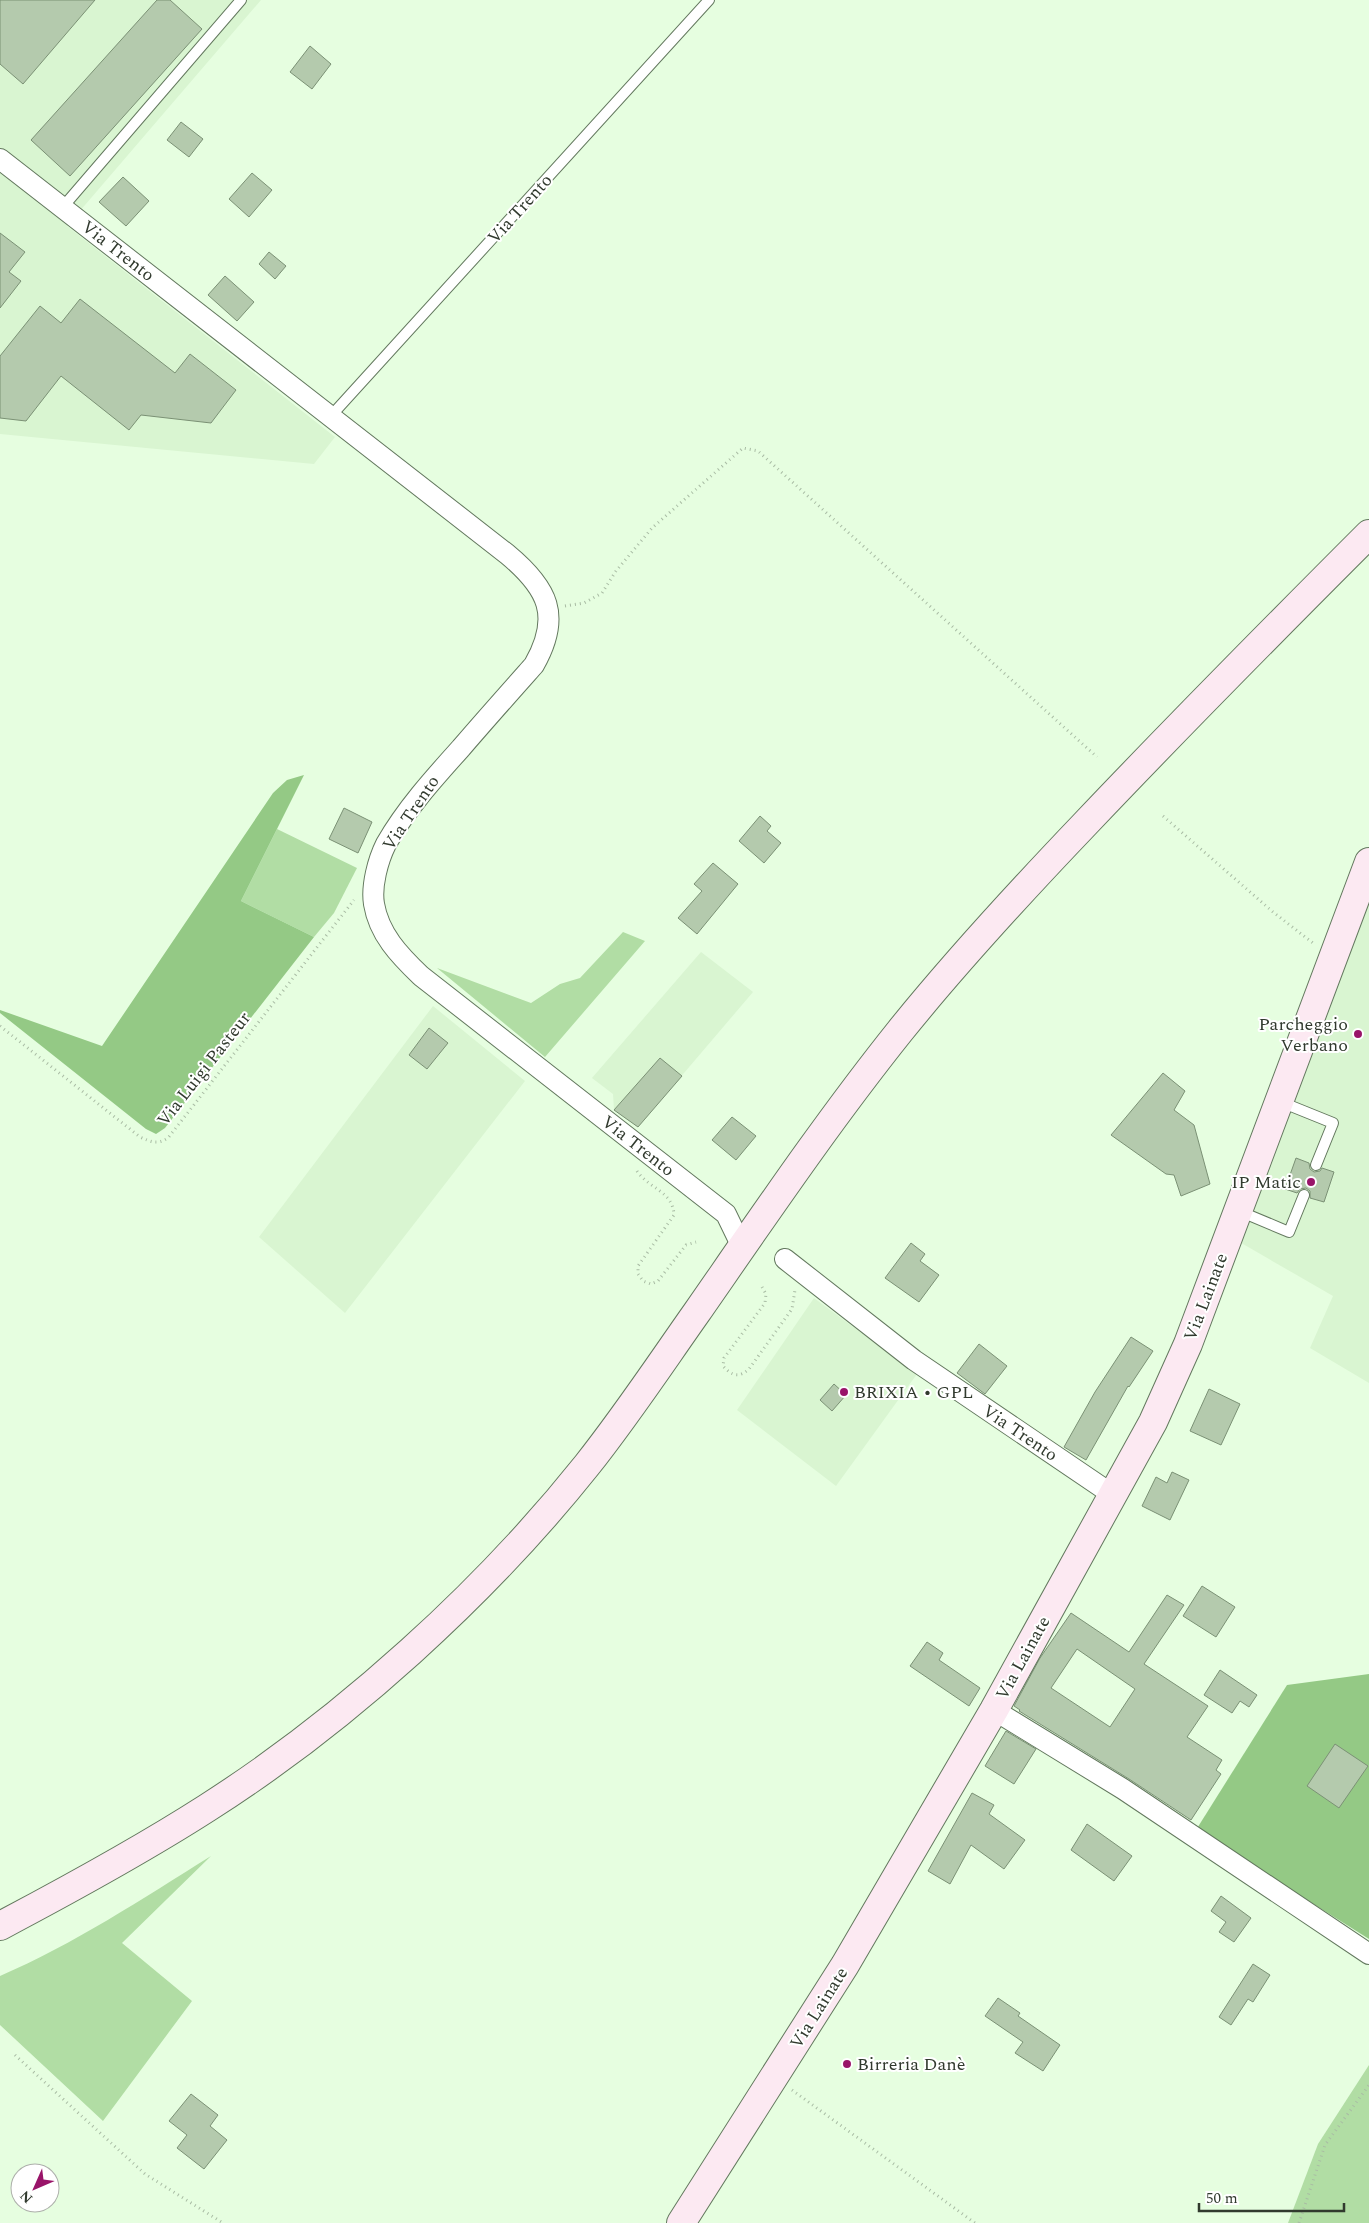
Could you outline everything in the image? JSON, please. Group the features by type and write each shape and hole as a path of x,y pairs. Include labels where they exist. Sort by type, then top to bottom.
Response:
{"main road":[{"path":"0,1926 101,1872 209,1807 314,1732 410,1651 484,1580 530,1532 588,1464 637,1398 763,1217 897,1035 962,956 1124,782 1369,534"},
{"name":"Via Lainate","path":"680,2223 775,2078 845,1965 994,1710 1153,1422 1188,1344 1369,862"}],"street":[{"name":"Via Trento","path":"0,159 524,568 534,579 547,605 550,622 544,647 534,665 432,779 385,846 375,878 374,902 381,929 399,954 421,976 726,1214"},
{"path":"726,1214 763,1217"},
{"path":"726,1214 742,1247"},
{"name":"Via Trento","path":"785,1260 921,1365 1114,1495"},
{"name":"Via Lainate","path":"994,1710 1123,1789 1369,1954"}],"lane":[{"path":"62,208 241,0"},
{"name":"Via Trento","path":"330,418 709,0"},
{"path":"1280,1102 1333,1123 1316,1165"},
{"path":"1238,1210 1289,1232 1304,1196"}],"path":[{"path":"547,605 569,606 584,603 602,593 616,571 652,528 743,448 758,451 1096,757"},
{"path":"1163,816 1273,912 1333,958"},
{"name":"Via Luigi Pasteur","path":"0,1026 140,1137 151,1142 160,1143 168,1138 352,902 375,878"},
{"path":"644,1150 636,1162 635,1168 640,1175 670,1199 674,1207 674,1215 638,1266 638,1274 642,1281 651,1284 658,1281 686,1245 696,1242"},
{"path":"762,1286 766,1294 765,1303 724,1358 723,1366 729,1373 736,1376 743,1374 749,1369 792,1309 795,1289 805,1275"},
{"path":"15,2055 145,2174 223,2223"},
{"path":"775,2078 976,2223"},
{"path":"1299,2223 1325,2145 1369,2085"}],"shaded area":[{"path":"0,0 261,0 67,226 335,437 314,464 0,434"},
{"path":"277,829 357,868 334,913 314,937 241,901"},
{"path":"1369,897 1369,1383 1310,1348 1333,1296 1236,1240"},
{"path":"623,932 645,941 545,1057 437,968 531,1003 560,984 580,978"},
{"path":"701,952 753,992 638,1127 614,1110 613,1094 592,1078"},
{"path":"433,1006 525,1081 345,1313 259,1237"},
{"path":"814,1298 917,1374 836,1486 737,1410"},
{"path":"211,1856 122,1943 192,2001 103,2121 0,2025 0,1976 81,1935"},
{"path":"1369,2065 1369,2223 1288,2223 1318,2144"}],"green space":[{"path":"304,775 241,901 314,937 165,1128 156,1134 146,1129 0,1013 0,1010 102,1046 273,793 287,780"},
{"path":"1369,1674 1369,1939 1196,1830 1287,1685"}],"building":[{"path":"0,0 95,0 23,84 0,64"},
{"path":"157,0 170,0 202,29 70,176 31,140"},
{"path":"310,46 331,64 312,89 290,72"},
{"path":"181,122 203,139 189,157 167,140"},
{"path":"252,173 272,190 249,217 229,199"},
{"path":"123,177 149,201 126,226 99,202"},
{"path":"0,233 25,252 9,272 21,281 0,308"},
{"path":"269,252 286,266 275,279 259,264"},
{"path":"225,276 254,302 237,321 208,295"},
{"path":"80,299 175,373 190,354 236,390 211,423 141,415 129,430 61,376 26,421 0,418 0,356 40,306 61,323"},
{"path":"344,808 372,822 358,853 329,839"},
{"path":"760,816 771,826 767,831 781,843 764,863 739,841"},
{"path":"713,863 738,884 697,934 678,918 702,891 694,884"},
{"path":"429,1028 448,1043 427,1069 409,1055"},
{"path":"660,1058 682,1076 638,1127 614,1110"},
{"path":"1163,1073 1185,1091 1174,1110 1194,1125 1210,1184 1181,1196 1174,1175 1166,1174 1111,1135"},
{"path":"732,1117 756,1136 736,1160 712,1140"},
{"path":"1296,1158 1309,1163 1310,1169 1314,1172 1320,1171 1322,1168 1334,1172 1324,1202 1310,1198 1310,1191 1306,1188 1300,1189 1297,1193 1285,1189"},
{"path":"911,1243 925,1254 920,1261 939,1275 919,1302 885,1278"},
{"path":"1131,1337 1153,1351 1128,1386 1086,1460 1064,1447 1095,1392"},
{"path":"979,1344 1007,1366 985,1394 957,1373"},
{"path":"834,1384 846,1395 832,1411 820,1400"},
{"path":"1209,1389 1240,1404 1221,1445 1190,1431"},
{"path":"1172,1472 1189,1480 1170,1520 1142,1506 1156,1477 1167,1483"},
{"path":"1202,1586 1235,1607 1216,1637 1183,1616"},
{"path":"1167,1595 1184,1605 1144,1664 1208,1706 1187,1737 1222,1760 1216,1770 1221,1774 1191,1820 1014,1706 1040,1658 1071,1613 1129,1652","holes":["1077,1649 1135,1689 1110,1727 1051,1688"]},
{"path":"927,1642 943,1653 939,1660 980,1688 969,1706 910,1666"},
{"path":"1220,1670 1257,1695 1249,1707 1240,1701 1232,1713 1204,1695"},
{"path":"1006,1731 1036,1749 1014,1784 985,1766"},
{"path":"1335,1744 1368,1766 1339,1808 1307,1786"},
{"path":"972,1793 994,1805 989,1814 1025,1840 1004,1869 971,1845 950,1884 928,1871"},
{"path":"1087,1824 1132,1856 1114,1881 1071,1850"},
{"path":"1221,1896 1251,1918 1234,1942 1219,1932 1226,1922 1211,1911"},
{"path":"1253,1964 1270,1975 1253,2002 1248,1999 1231,2025 1219,2017"},
{"path":"998,1998 1020,2013 1018,2016 1060,2045 1043,2071 1015,2053 1023,2042 985,2016"},
{"path":"191,2094 218,2115 210,2126 227,2140 204,2169 177,2148 187,2135 169,2121"}],"place":[{"name":"Parcheggio Verbano","path":"1358,1034"},
{"name":"IP Matic","path":"1311,1182"},
{"name":"BRIXIA • GPL","path":"844,1392"},
{"name":"Birreria Danè","path":"847,2064"}]}
